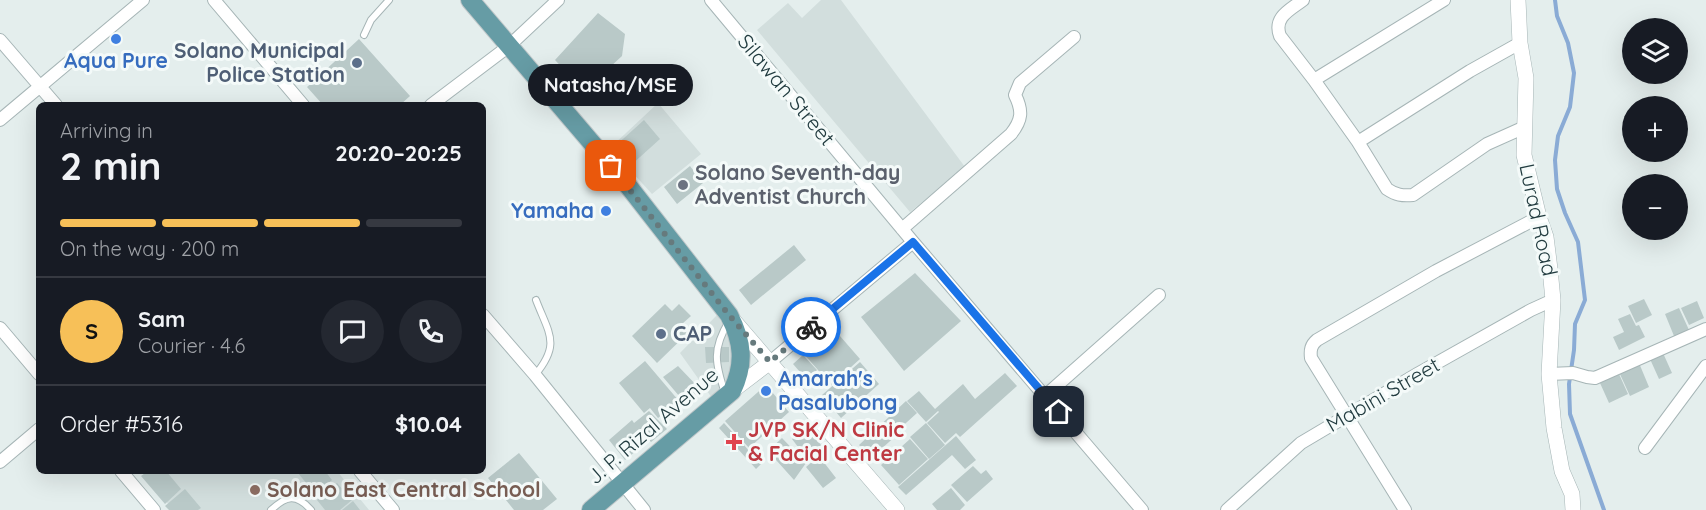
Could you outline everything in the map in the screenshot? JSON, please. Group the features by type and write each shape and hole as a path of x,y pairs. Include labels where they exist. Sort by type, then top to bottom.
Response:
{"main road":[{"name":"J. P. Rizal Avenue","path":"470,0 626,183 730,317 736,328 742,351 742,365 729,394 591,510"}],"street":[{"path":"0,120 39,85 144,0"},
{"path":"214,0 300,102"},
{"path":"435,102 509,46 558,0"},
{"name":"Silawan Street","path":"711,0 902,229 1142,510"},
{"path":"1303,0 1281,17 1277,28 1280,36 1359,142 1387,189 1395,194 1413,195 1487,144 1525,127"},
{"path":"1314,80 1444,0"},
{"name":"Lurad Road","path":"1518,0 1520,43 1527,78 1524,155 1539,218 1546,237 1561,373 1558,453 1572,495 1573,510"},
{"path":"902,229 1011,134 1022,112 1015,95 1020,83 1074,38"},
{"path":"0,40 53,102"},
{"path":"1359,142 1470,71 1520,43"},
{"path":"1405,510 1311,358 1310,350 1317,340 1436,271 1539,218"},
{"path":"729,394 913,242"},
{"path":"1045,396 1159,295"},
{"name":"Mabini Street","path":"1227,510 1301,443 1531,310 1553,300"},
{"path":"730,317 897,510"},
{"path":"486,318 535,375 644,510"},
{"path":"0,328 36,370"},
{"path":"1561,373 1590,378 1603,375 1706,329"},
{"path":"1645,448 1706,366"},
{"path":"0,462 36,432"},
{"path":"123,474 153,510"},
{"path":"363,474 393,510"}],"lane":[{"path":"364,35 371,20 389,0"},
{"path":"535,375 549,355 551,345 550,335 537,300"},
{"path":"729,394 716,366 716,350 730,317"},
{"path":"271,510 286,498 293,498 311,510"}],"shaded area":[{"path":"821,0 841,0 965,167 910,212 757,30 788,3 802,18"},
{"path":"658,103 701,154 652,194 610,148"},
{"path":"717,315 730,337 734,356 726,383 712,398 680,353"},
{"name":"Solano East Central School","path":"143,474 339,474 369,510 173,510"}],"building":[{"path":"598,13 625,34 622,56 584,91 555,60"},
{"name":"Solano Municipal Police Station","path":"359,39 410,96 403,102 320,102 307,87"},
{"path":"644,120 660,139 630,166 614,147"},
{"name":"Solano Seventh-day Adventist Church","path":"690,166 703,183 677,204 664,187"},
{"path":"794,245 806,260 751,305 739,290"},
{"path":"915,273 961,321 904,371 861,317"},
{"path":"1644,299 1652,315 1636,323 1628,306"},
{"path":"1697,301 1704,318 1689,325 1681,308"},
{"name":"CAP","path":"665,304 672,311 679,304 691,316 682,324 690,331 657,363 632,336"},
{"path":"1679,308 1689,330 1674,336 1665,314"},
{"path":"1630,314 1645,337 1619,350 1613,337 1624,332 1618,319"},
{"path":"833,328 860,359 831,385 804,354"},
{"path":"705,347 729,347 729,362 706,363"},
{"path":"1663,353 1672,373 1659,379 1650,359"},
{"path":"803,355 817,370 807,380 793,364"},
{"path":"645,361 679,401 658,418 650,408 644,413 619,383"},
{"path":"860,362 879,384 841,418 822,395"},
{"path":"1639,363 1649,387 1630,396 1619,372"},
{"path":"678,366 701,390 685,403 663,377"},
{"path":"1005,373 1017,386 960,437 956,433 945,443 927,423 939,412 926,422 907,401 919,391 935,409 963,384 975,399"},
{"path":"1619,374 1628,394 1609,403 1600,383"},
{"path":"766,385 789,412 749,448 725,421"},
{"path":"906,401 917,413 871,458 859,445"},
{"path":"649,411 667,429 651,442 649,440 625,460 609,440 632,420 634,423"},
{"path":"724,423 761,464 756,469 719,428"},
{"path":"926,423 945,445 929,459 910,437"},
{"path":"806,427 821,445 807,459 792,439"},
{"path":"956,436 976,460 965,469 952,455 906,495 898,487"},
{"path":"782,438 806,463 794,480 768,451"},
{"path":"910,439 928,459 899,485 881,465"},
{"path":"519,453 557,499 543,510 514,510 488,478"},
{"path":"819,456 836,478 823,488 806,467"},
{"path":"973,466 981,474 986,470 993,479 967,502 951,485"},
{"path":"168,474 181,489 165,504 141,476"},
{"path":"299,474 327,474 332,480 315,494"},
{"path":"337,483 352,500 340,510 325,510 317,500"},
{"path":"951,488 965,505 960,510 937,510 932,504"},
{"path":"185,489 201,508 198,510 169,510 165,506"},
{"path":"353,501 360,510 342,510"}],"waterway":[{"path":"1555,0 1557,16 1568,43 1574,73 1570,107 1558,136 1555,160 1557,189 1578,242 1585,300 1575,324 1569,384 1570,414 1604,510"}],"way so far":[{"path":"611,166 729,315 770,362 811,327"}],"place":[{"name":"Aqua Pure","path":"116,39"},
{"name":"Solano Municipal Police Station","path":"357,63"},
{"name":"Natasha/MSE","path":"611,166"},
{"name":"Solano Seventh-day Adventist Church","path":"683,185"},
{"name":"Yamaha","path":"606,211"},
{"name":"CAP","path":"661,334"},
{"name":"Amarah's Pasalubong","path":"766,391"},
{"name":"JVP SK/N Clinic & Facial Center","path":"734,442"},
{"name":"Solano East Central School","path":"255,490"}],"route":[{"path":"811,327 913,242 1059,412"}]}
